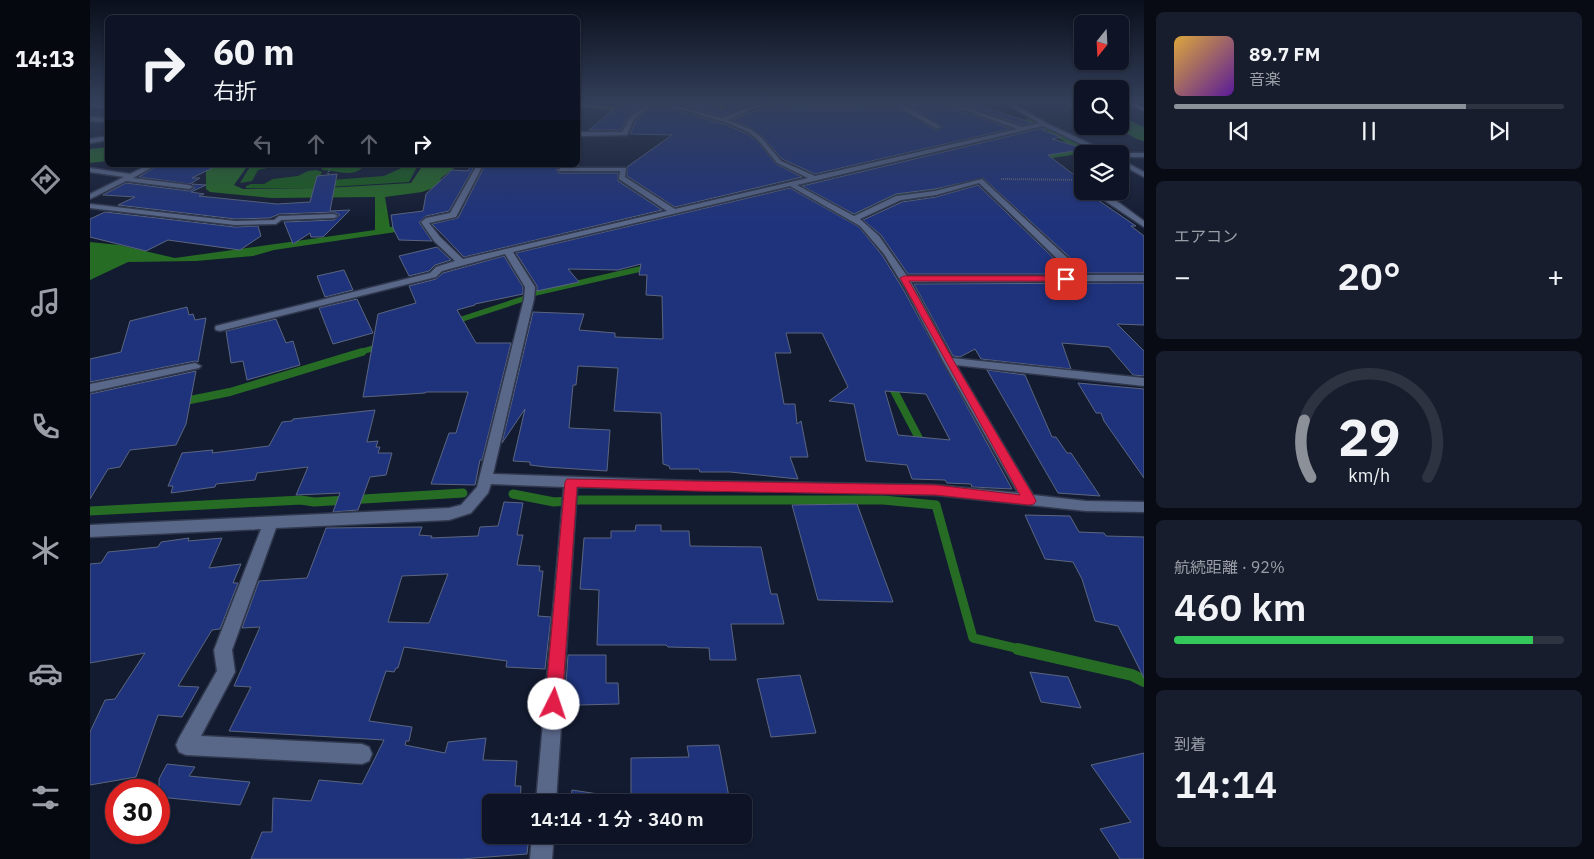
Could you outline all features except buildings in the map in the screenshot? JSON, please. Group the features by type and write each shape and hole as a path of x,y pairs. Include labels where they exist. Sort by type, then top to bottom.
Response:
{"street":[{"path":"763,143 779,162 816,179"},
{"path":"220,328 433,275 440,269 461,262 965,143"},
{"path":"1129,155 1144,156"},
{"path":"1129,166 1144,175"},
{"path":"90,197 149,167"},
{"path":"461,262 427,225 429,220 453,215 479,167"},
{"path":"561,170 624,169 621,178 674,212"},
{"path":"90,170 189,187"},
{"path":"850,217 899,198 936,193 980,180 1084,279"},
{"path":"793,185 850,217 872,232 904,278 948,360 1029,501"},
{"path":"1110,200 1144,225"},
{"path":"90,206 235,223 276,222 279,218 334,216"},
{"path":"90,531 449,514 466,509 483,489 525,310 530,296 529,283 508,252"},
{"path":"904,278 1144,278"},
{"path":"948,360 1144,382"},
{"path":"90,388 195,366"},
{"path":"486,479 570,494 695,486 936,490 1086,506 1144,508"},
{"path":"547,794 570,494"},
{"path":"271,521 223,650 226,672 186,745 362,754"},
{"path":"541,859 542,844"}],"path":[{"path":"328,174 330,167"},
{"path":"980,180 1074,180"}],"shaded area":[{"path":"105,147 105,161 90,163 90,149"},
{"path":"211,167 247,167 234,185 243,189 327,188 411,183 422,167 455,167 441,178 439,184 433,188 422,192 385,197 390,227 459,219 457,223 274,250 253,256 196,261 128,262 90,280 90,242 119,245 175,258 375,230 375,197 271,198 210,192 206,189 206,171"},
{"path":"250,167 272,167 258,170 252,181 240,183"},
{"path":"321,167 362,168 353,173 322,170"},
{"path":"404,167 417,167 409,182 313,188 246,188 246,186 251,184 264,184 273,179 298,176 308,171 316,170 322,172 318,181 384,176"}],"waterway":[{"path":"1039,158 1091,150 1071,143"},
{"path":"832,220 867,210 872,203 897,194 941,187"},
{"path":"453,322 523,299 535,293 649,267"},
{"path":"357,353 381,346"},
{"path":"180,402 230,392 362,352"},
{"path":"890,383 923,446"},
{"path":"90,511 301,500 314,502 463,493"},
{"path":"513,494 554,502 580,500 883,500 936,505 973,638 1024,650"},
{"path":"1018,649 1132,675 1144,681"}],"route":[{"path":"554,704 571,482 936,490 1029,501 948,360 904,278 1066,279"}]}
